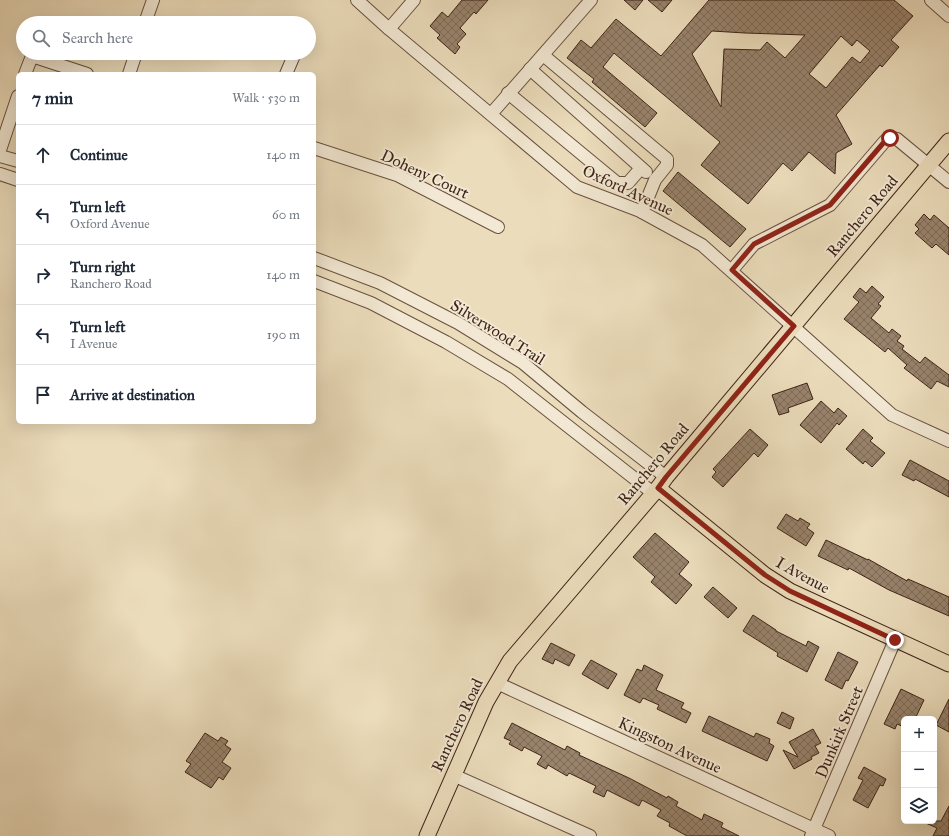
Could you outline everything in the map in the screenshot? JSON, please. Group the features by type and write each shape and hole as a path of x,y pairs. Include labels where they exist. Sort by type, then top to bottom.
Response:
{"main road":[{"name":"Ranchero Road","path":"427,836 486,702 497,682 516,654 949,141"},
{"name":"I Avenue","path":"659,486 765,575 790,591 949,664"}],"street":[{"path":"147,16 153,0"},
{"name":"Oxford Avenue","path":"357,0 389,29 577,187 642,212 702,245 732,270 892,415 949,441"},
{"path":"389,29 414,0"},
{"path":"490,114 591,0"},
{"path":"931,0 949,16"},
{"path":"543,55 667,159 666,165 658,176 642,212"},
{"path":"26,72 30,60"},
{"path":"44,60 82,72"},
{"path":"130,72 134,60"},
{"path":"287,72 292,60"},
{"path":"530,69 641,168 658,176"},
{"path":"508,93 617,183 628,183 641,168"},
{"path":"0,150 16,102"},
{"path":"732,270 754,244 830,205 885,141 890,138 897,139 949,182"},
{"name":"Doheny Court","path":"316,149 397,175 498,227"},
{"path":"0,156 16,160"},
{"path":"0,174 16,179"},
{"name":"Silverwood Trail","path":"316,259 380,283 458,323 522,363 582,412 659,486"},
{"path":"316,282 371,303 446,342 508,379 659,486"},
{"name":"Dunkirk Street","path":"812,833 895,640"},
{"name":"Kingston Avenue","path":"497,682 812,833 829,836"},
{"path":"453,775 590,836"}],"building":[{"path":"462,0 488,0 476,14 474,12 460,28 466,34 457,44 460,47 455,54 437,38 440,35 430,26 442,12 448,17"},
{"path":"624,0 643,0 635,10"},
{"path":"648,0 672,0 662,12"},
{"path":"709,0 894,0 913,16 891,40 899,47 882,67 880,65 836,115 852,144 836,153 835,174 809,152 792,171 783,163 748,204 701,165 720,142 614,53 603,67 657,113 645,127 592,82 594,79 567,58 581,40 591,48 616,19 661,56","holes":["712,31 745,33 805,35 785,58 767,42 760,50 724,49 721,107 692,54","841,36 852,46 857,40 870,51 860,63 852,57 826,88 809,74"]},
{"path":"678,172 746,229 730,247 663,191"},
{"path":"924,214 930,220 934,215 949,228 949,255 936,244 932,248 915,233 919,229 915,225"},
{"path":"872,286 884,297 878,304 881,306 871,318 889,333 892,329 901,336 897,341 904,346 902,349 920,363 925,357 949,375 949,387 937,381 931,389 904,368 907,365 888,348 885,352 844,319 859,302 853,297 860,288 866,293"},
{"path":"807,383 813,399 788,408 789,412 779,415 772,395"},
{"path":"821,401 834,413 838,408 847,416 839,425 837,423 821,443 800,425"},
{"path":"750,429 768,445 758,457 754,453 723,487 712,477 716,472 713,469"},
{"path":"863,429 873,438 870,441 885,453 872,467 865,461 863,464 846,449"},
{"path":"910,460 949,481 949,497 915,479 914,481 902,475"},
{"path":"786,514 798,521 800,518 810,524 807,528 814,533 806,546 777,528"},
{"path":"655,533 689,562 679,574 692,585 676,604 651,582 655,577 633,557"},
{"path":"826,540 868,559 907,581 908,579 949,597 949,616 889,590 849,568 848,570 818,556"},
{"path":"713,587 737,608 728,618 704,597"},
{"path":"753,615 776,631 806,646 808,641 819,647 807,672 777,656 778,653 743,631"},
{"path":"551,643 575,655 569,666 555,659 553,664 542,659"},
{"path":"838,652 858,662 842,689 825,680"},
{"path":"591,660 617,674 608,689 582,674"},
{"path":"644,665 663,675 656,690 684,703 681,708 691,713 686,723 657,709 659,705 643,698 640,703 624,695 637,669 642,671"},
{"path":"901,689 924,700 916,716 901,716 901,726 897,724 895,729 884,724"},
{"path":"949,699 949,732 937,726"},
{"path":"782,712 794,718 790,729 777,723"},
{"path":"709,716 754,737 756,733 770,739 769,743 774,746 767,761 702,731"},
{"path":"512,723 565,750 567,746 580,753 579,755 629,778 667,798 668,796 678,802 676,806 702,820 704,814 723,823 721,827 739,836 687,836 669,826 670,823 657,816 661,810 642,800 639,806 607,790 604,797 593,792 596,786 569,773 567,776 548,765 546,769 537,764 542,756 524,747 522,751 509,744 511,741 504,738"},
{"path":"813,729 821,743 815,746 819,753 811,757 812,759 794,769 783,750 798,757 789,742"},
{"path":"205,733 218,741 221,737 228,741 225,745 231,749 222,762 231,768 223,780 219,777 211,788 185,772 191,764 186,761"},
{"path":"864,767 886,779 883,786 880,785 868,808 853,800 863,780 858,778"},
{"path":"949,806 949,836 933,836 937,828 928,824 937,824 937,821 941,821"}],"route":[{"path":"890,138 885,141 830,205 754,244 732,270 794,326 658,488 765,575 790,591 895,640"}]}
